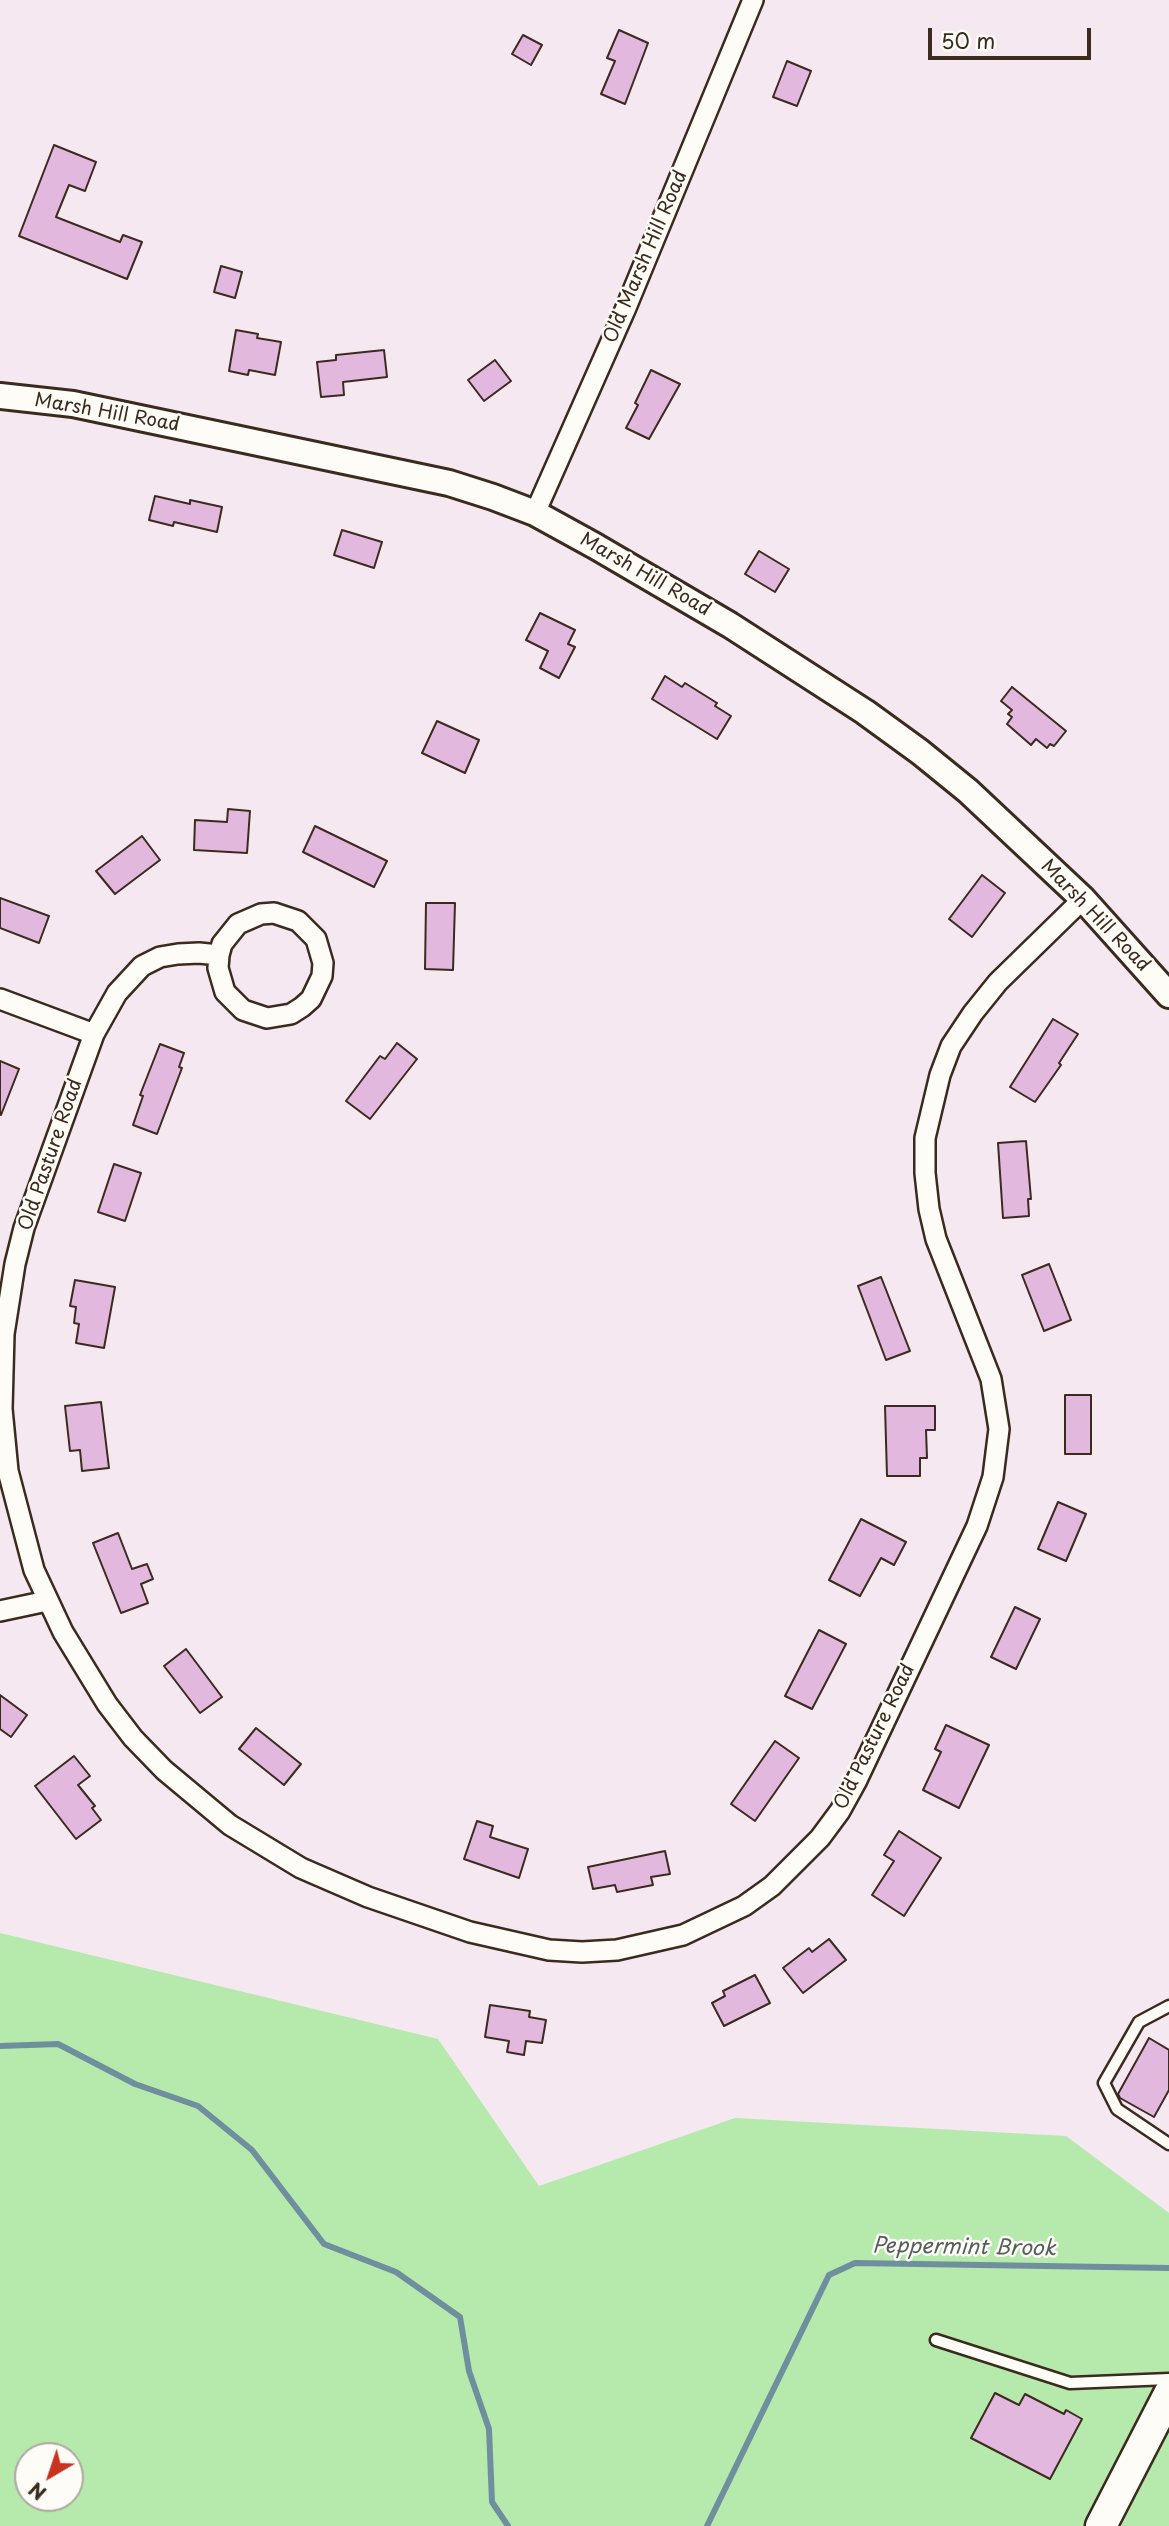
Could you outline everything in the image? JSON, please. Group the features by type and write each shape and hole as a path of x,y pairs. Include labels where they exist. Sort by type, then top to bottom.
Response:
{"main road":[{"path":"1101,2526 1169,2394"}],"street":[{"name":"Old Marsh Hill Road","path":"535,513 625,310 752,0"},
{"name":"Marsh Hill Road","path":"0,396 74,404 449,483 493,496 535,513 730,625 865,712 968,791 1083,899 1169,995"},
{"name":"Old Pasture Road","path":"219,956 198,953 160,957 142,966 117,993 94,1034 24,1228 15,1264 4,1334 2,1409 8,1471 34,1570 47,1601 83,1668 133,1738 164,1770 230,1825 301,1868 368,1897 470,1933 549,1950 617,1950 683,1935 744,1906 772,1886 820,1838 840,1811 862,1770 986,1502 998,1454 996,1402 936,1239 925,1173 925,1138 940,1075 951,1046 998,982 1083,899"},
{"path":"274,913 298,921 316,939 323,964 322,976 311,999 291,1014 279,1018 254,1016 233,1002 225,992 218,968 219,956 229,933 238,924 261,914 274,913"},
{"path":"0,999 94,1034"},
{"path":"0,1611 47,1601"}],"lane":[{"path":"1169,2006 1139,2022 1104,2083 1117,2109 1169,2144"},
{"path":"936,2340 1070,2383 1169,2379"}],"green space":[{"path":"0,1933 438,2039 539,2186 735,2118 1066,2136 1169,2213 1169,2526 0,2526"}],"building":[{"path":"619,30 648,43 625,104 601,94 615,61 607,58"},
{"path":"523,35 542,45 531,65 512,54"},
{"path":"787,61 811,71 797,106 773,97"},
{"path":"54,145 96,162 85,191 69,185 56,217 120,242 123,235 142,242 127,279 19,236"},
{"path":"221,266 242,272 235,298 214,292"},
{"path":"236,330 258,334 257,338 281,342 275,375 249,370 248,375 229,371"},
{"path":"384,350 387,377 343,382 344,395 321,397 317,362 336,360 336,355"},
{"path":"495,360 511,381 484,401 468,380"},
{"path":"651,370 680,384 649,439 626,428"},
{"path":"155,496 190,504 190,500 222,507 217,532 174,522 173,526 149,520"},
{"path":"342,530 382,542 374,568 334,555"},
{"path":"759,551 789,569 775,592 745,574"},
{"path":"540,613 575,630 568,644 575,647 559,678 540,668 548,651 526,640"},
{"path":"665,676 682,687 685,683 717,703 715,706 731,716 717,739 652,699"},
{"path":"1012,687 1066,731 1054,746 1050,744 1047,748 1036,739 1031,745 1007,724 1012,717 1008,714 1012,710 1001,701"},
{"path":"437,721 479,740 465,773 422,753"},
{"path":"228,809 250,811 247,853 194,850 195,820 227,822"},
{"path":"315,826 387,861 374,887 303,852"},
{"path":"142,836 160,860 115,894 96,871"},
{"path":"982,875 1005,893 972,937 949,919"},
{"path":"0,898 49,916 39,943 0,928"},
{"path":"426,903 455,903 453,970 425,969"},
{"path":"1053,1019 1078,1034 1059,1063 1061,1065 1035,1102 1010,1087"},
{"path":"397,1043 417,1059 370,1119 346,1101 380,1056 385,1059"},
{"path":"160,1044 184,1053 179,1067 182,1068 157,1134 133,1125 143,1096 140,1095"},
{"path":"0,1061 19,1069 1,1115 0,1114"},
{"path":"1026,1141 1031,1199 1028,1199 1029,1216 1003,1218 998,1143"},
{"path":"114,1164 141,1173 125,1221 98,1212"},
{"path":"1049,1264 1071,1320 1044,1331 1022,1275"},
{"path":"881,1277 910,1351 886,1360 858,1286"},
{"path":"75,1280 115,1287 104,1348 76,1343 79,1324 74,1323 76,1307 70,1306"},
{"path":"1065,1395 1091,1395 1091,1454 1065,1454"},
{"path":"101,1402 109,1468 82,1471 80,1450 70,1451 65,1406"},
{"path":"885,1406 935,1406 935,1430 926,1430 927,1458 920,1458 920,1476 887,1476"},
{"path":"1058,1502 1086,1514 1066,1561 1038,1549"},
{"path":"861,1519 906,1542 894,1565 881,1558 860,1596 829,1580"},
{"path":"118,1533 132,1569 147,1564 153,1579 141,1584 148,1603 121,1613 93,1543"},
{"path":"1015,1607 1040,1619 1016,1669 991,1657"},
{"path":"819,1630 846,1644 812,1709 785,1696"},
{"path":"186,1649 222,1697 200,1713 164,1666"},
{"path":"0,1695 27,1715 11,1737 0,1729"},
{"path":"946,1725 989,1745 959,1808 923,1790 941,1752 935,1749"},
{"path":"256,1728 301,1764 284,1785 239,1749"},
{"path":"775,1741 799,1758 755,1821 731,1804"},
{"path":"74,1756 90,1776 78,1785 95,1806 92,1808 101,1820 76,1839 35,1786"},
{"path":"477,1821 493,1826 490,1837 528,1849 519,1878 464,1859"},
{"path":"899,1831 941,1858 904,1916 872,1895 894,1861 884,1855"},
{"path":"665,1851 670,1874 651,1877 653,1885 617,1892 615,1885 593,1889 588,1867"},
{"path":"829,1939 846,1960 803,1993 783,1968 809,1948 812,1952"},
{"path":"755,1975 770,2003 724,2026 712,2003 725,1996 723,1991"},
{"path":"490,2005 530,2011 529,2017 546,2020 542,2043 526,2041 524,2055 507,2052 509,2041 485,2037"},
{"path":"1149,2038 1169,2050 1169,2090 1154,2117 1120,2098 1118,2094"},
{"path":"995,2393 1019,2405 1025,2394 1064,2414 1066,2410 1082,2419 1050,2479 971,2438"}],"waterway":[{"path":"0,2046 58,2044 135,2084 198,2106 252,2150 324,2244 396,2272 460,2317 469,2371 489,2429 492,2502 508,2526"},
{"name":"Peppermint Brook","path":"707,2526 829,2275 855,2263 1169,2268"}]}
